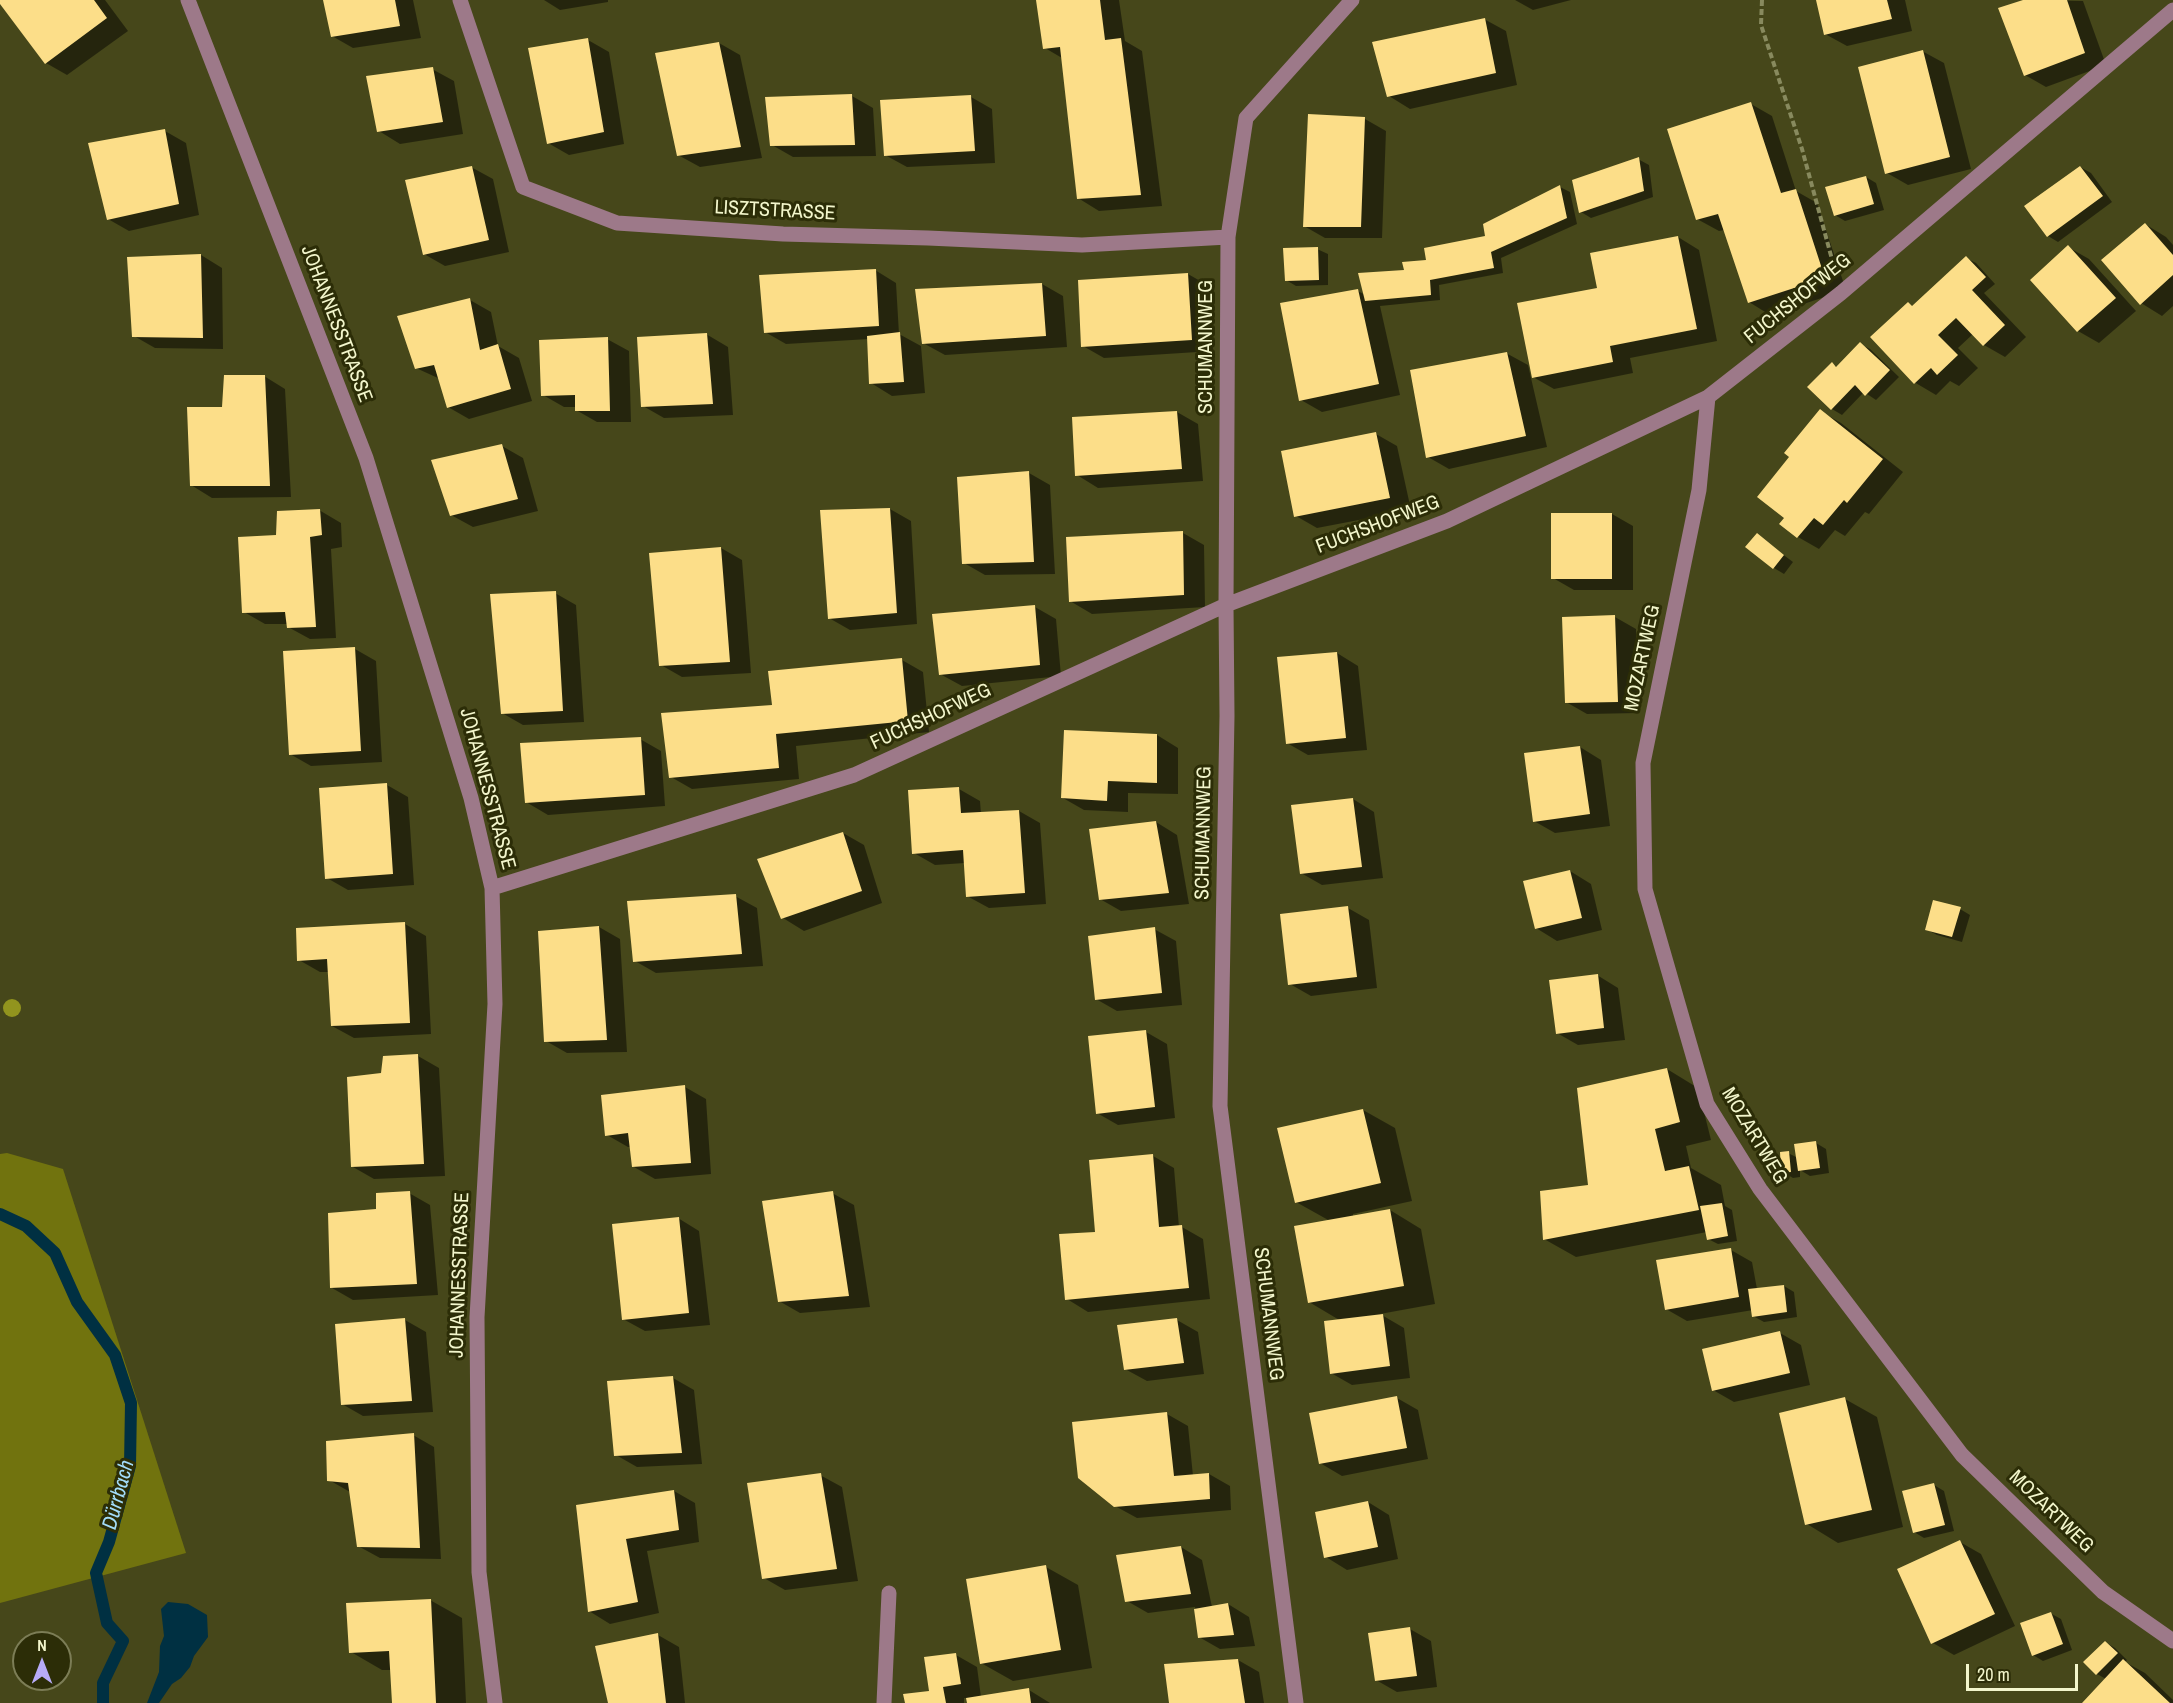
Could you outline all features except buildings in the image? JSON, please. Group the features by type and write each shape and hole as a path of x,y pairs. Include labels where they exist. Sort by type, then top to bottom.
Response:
{"street":[{"name":"JOHANNESSTRASSE","path":"188,0 366,458 471,798 492,888 495,1004 477,1329 479,1572 495,1703"},
{"name":"LISZTSTRASSE","path":"460,0 523,188 617,223 783,234 1082,244 1228,237"},
{"name":"SCHUMANNWEG","path":"1296,1703 1220,1106 1227,716 1228,237 1246,118 1352,0"},
{"name":"FUCHSHOFWEG","path":"492,888 854,775 1226,605 1447,521 1708,397 1842,293 2173,10"},
{"name":"MOZARTWEG","path":"1708,397 1699,490 1643,763 1645,889 1707,1104 1767,1198 1962,1455 2103,1592 2173,1641"},
{"path":"884,1703 889,1593"}],"path":[{"path":"1762,0 1761,25 1802,149 1842,293"}],"shaded area":[{"path":"7,1153 63,1169 186,1553 0,1603 0,1154"}],"water":[{"path":"168,1602 188,1604 207,1615 208,1637 194,1656 190,1667 181,1678 172,1684 159,1703 147,1703 159,1672 160,1646 164,1636 161,1609"}],"waterway":[{"name":"Dürrbach","path":"0,1214 26,1226 55,1253 77,1302 115,1355 131,1403 130,1466 109,1542 96,1573 107,1623 123,1641 103,1683 103,1703"}]}
